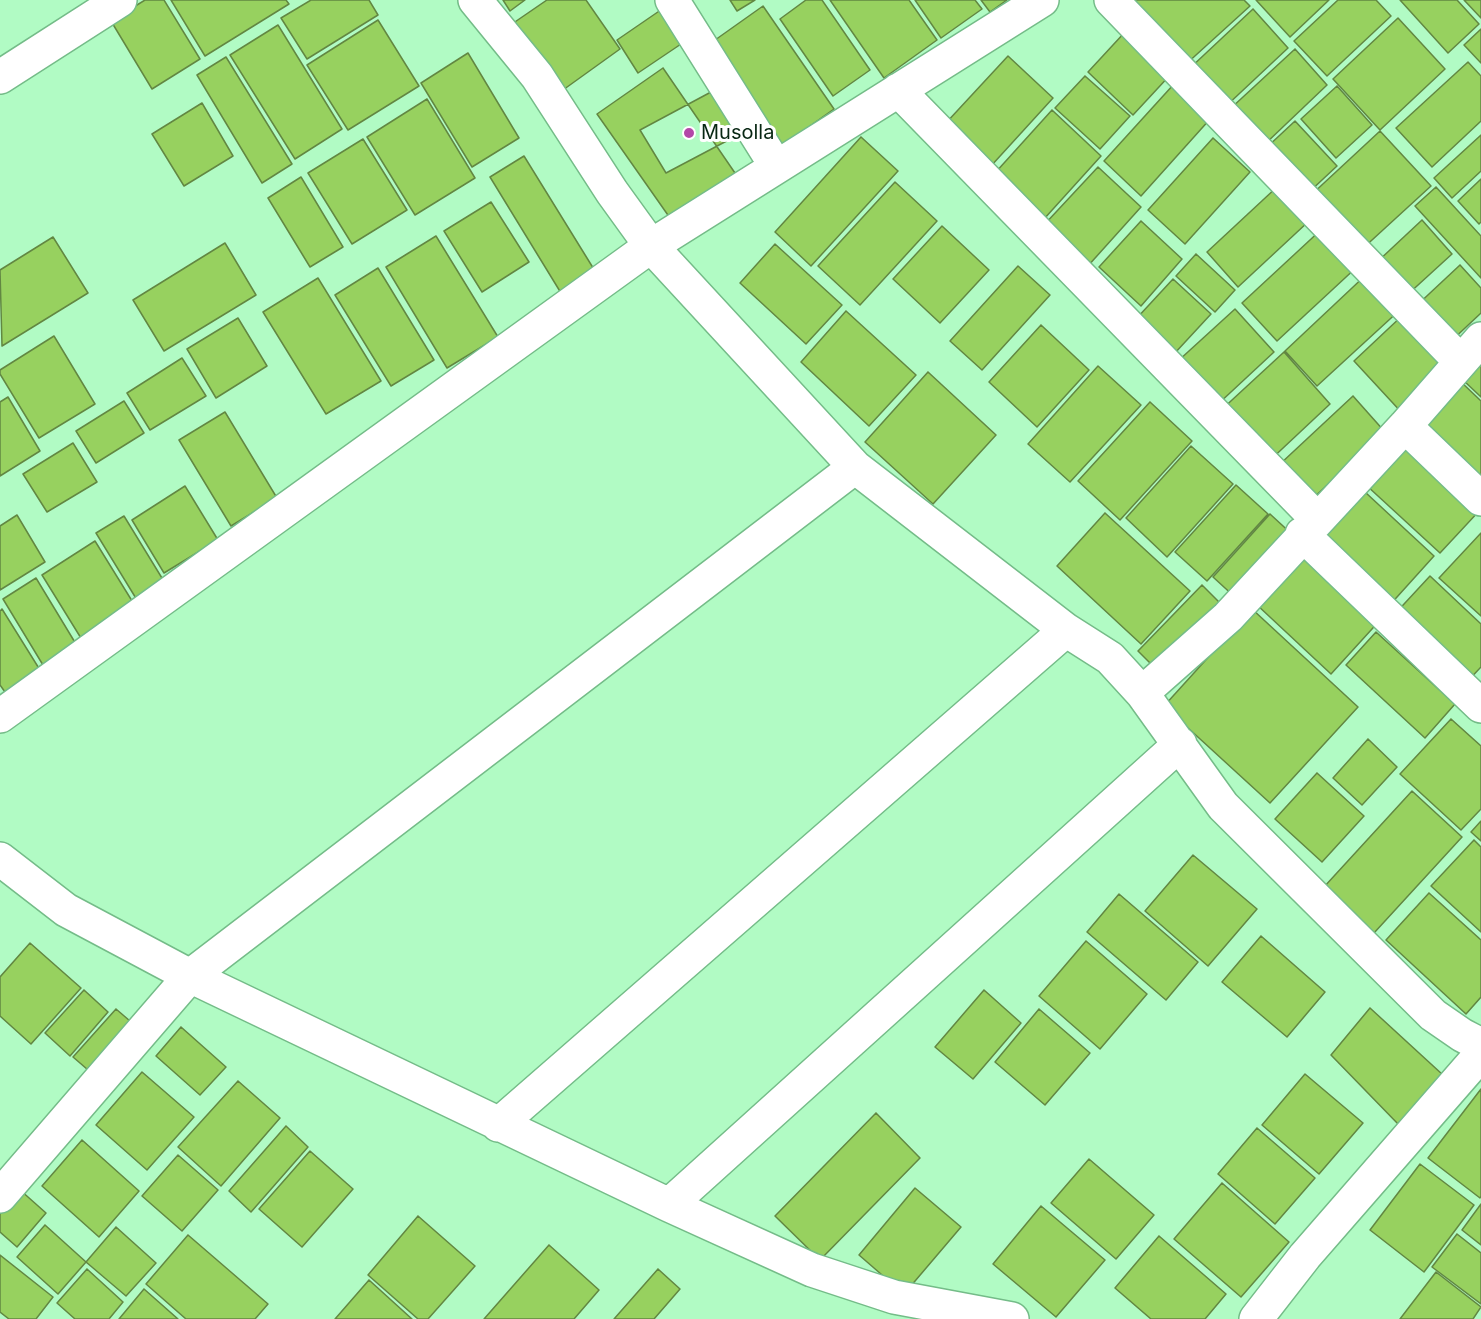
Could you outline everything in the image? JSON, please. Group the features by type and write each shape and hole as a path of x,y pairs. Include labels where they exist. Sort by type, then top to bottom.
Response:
{"street":[{"path":"0,77 120,0"},
{"path":"476,0 537,76 612,192 651,246 855,467 1066,630 1110,658 1142,693 1223,806 1433,1016 1481,1045"},
{"path":"672,0 776,166"},
{"path":"0,716 651,246 1042,0"},
{"path":"1111,0 1471,351 1405,426 1309,526 1228,617 1142,693"},
{"path":"898,90 1481,706"},
{"path":"1405,426 1481,499"},
{"path":"0,1196 190,976 855,467"},
{"path":"498,1125 1066,630"},
{"path":"669,1205 1180,744"},
{"path":"0,859 66,910 190,976 669,1205 812,1270 894,1297 1012,1319"},
{"path":"1256,1319 1305,1256 1481,1054"}],"building":[{"path":"145,0 164,0 200,59 152,89 111,21"},
{"path":"171,0 286,0 289,4 205,56"},
{"path":"311,0 369,0 378,15 307,59 281,18"},
{"path":"503,0 525,0 510,11"},
{"path":"547,0 586,0 620,49 556,95 509,26"},
{"path":"730,0 755,0 737,11"},
{"path":"806,0 822,0 870,70 833,96 780,19"},
{"path":"830,0 909,0 937,40 884,78"},
{"path":"915,0 975,0 982,9 941,38"},
{"path":"981,0 1007,0 990,12"},
{"path":"1126,0 1244,0 1250,6 1185,65"},
{"path":"1256,0 1329,0 1290,37"},
{"path":"1338,0 1376,0 1391,16 1327,76 1294,41"},
{"path":"1400,0 1457,0 1479,24 1448,53"},
{"path":"1464,0 1481,0 1481,18"},
{"path":"668,5 690,38 638,73 617,40"},
{"path":"763,6 834,109 779,148 708,45"},
{"path":"1253,9 1288,48 1224,108 1189,69"},
{"path":"1398,18 1445,69 1380,130 1333,79"},
{"path":"378,20 419,86 348,130 307,65"},
{"path":"278,25 342,129 295,159 230,55"},
{"path":"1481,29 1481,63 1464,45"},
{"path":"1125,32 1171,74 1133,115 1088,72"},
{"path":"1295,49 1327,85 1264,145 1230,109"},
{"path":"468,53 519,138 472,167 421,83"},
{"path":"1008,56 1053,98 991,166 945,124"},
{"path":"226,57 292,164 262,183 197,75"},
{"path":"1468,62 1481,76 1481,121 1432,167 1396,128"},
{"path":"663,68 735,173 670,218 597,114"},
{"path":"1085,76 1130,116 1100,149 1055,108"},
{"path":"1174,84 1211,118 1141,196 1104,161"},
{"path":"1337,86 1372,125 1336,158 1301,119"},
{"name":"Musolla","path":"711,92 738,135 666,173 640,130"},
{"path":"427,99 475,178 415,215 367,137"},
{"path":"202,103 233,156 184,186 152,134"},
{"path":"1052,110 1101,156 1044,219 995,173"},
{"path":"1295,121 1337,166 1307,194 1265,149"},
{"path":"1380,131 1431,186 1360,251 1310,196"},
{"path":"1481,135 1481,171 1452,198 1434,178"},
{"path":"861,137 898,171 811,266 775,232"},
{"path":"1213,138 1250,172 1185,244 1148,210"},
{"path":"363,139 407,210 352,244 308,173"},
{"path":"524,156 595,271 561,293 490,177"},
{"path":"1098,167 1141,207 1087,267 1043,226"},
{"path":"301,177 343,247 310,267 268,198"},
{"path":"1481,179 1481,222 1479,224 1458,201"},
{"path":"895,182 937,221 860,305 818,266"},
{"path":"1278,186 1309,221 1238,287 1207,252"},
{"path":"1436,187 1481,236 1481,278 1415,206"},
{"path":"491,202 529,262 482,292 444,231"},
{"path":"1422,220 1452,254 1406,296 1376,263"},
{"path":"1141,221 1182,259 1141,306 1099,267"},
{"path":"942,226 989,270 940,323 893,279"},
{"path":"1324,227 1359,265 1277,341 1242,303"},
{"path":"436,236 498,337 447,368 386,267"},
{"path":"53,237 88,293 2,346 0,270"},
{"path":"225,243 256,295 164,351 133,300"},
{"path":"775,244 842,305 806,344 740,283"},
{"path":"1196,254 1235,290 1215,312 1176,276"},
{"path":"1460,265 1481,288 1481,313 1448,344 1414,308"},
{"path":"1018,266 1050,295 982,370 950,341"},
{"path":"378,268 434,360 391,386 335,295"},
{"path":"1369,272 1402,308 1317,386 1285,351"},
{"path":"318,278 381,381 326,414 263,312"},
{"path":"1173,279 1211,314 1174,354 1136,319"},
{"path":"1235,309 1274,352 1217,405 1178,361"},
{"path":"846,311 916,375 869,426 801,362"},
{"path":"1404,314 1453,367 1403,414 1354,361"},
{"path":"238,318 267,366 216,398 187,349"},
{"path":"1041,325 1089,370 1037,427 989,382"},
{"path":"54,336 95,404 39,438 0,374 0,370"},
{"path":"1284,352 1330,404 1266,464 1219,412"},
{"path":"182,358 206,396 150,430 127,393"},
{"path":"1481,360 1481,397 1463,380"},
{"path":"1098,366 1141,405 1070,482 1028,444"},
{"path":"928,372 996,435 933,504 865,442"},
{"path":"1459,380 1481,401 1481,487 1416,428"},
{"path":"1353,396 1385,432 1311,500 1279,465"},
{"path":"8,397 40,451 0,476 0,402"},
{"path":"124,401 144,433 96,463 76,431"},
{"path":"1150,402 1192,441 1120,520 1078,481"},
{"path":"225,412 277,498 231,526 179,440"},
{"path":"1409,439 1481,509 1440,553 1366,485"},
{"path":"73,443 97,482 47,512 23,474"},
{"path":"1191,446 1233,484 1167,557 1126,518"},
{"path":"1236,485 1268,514 1207,581 1175,552"},
{"path":"185,486 218,540 164,573 132,520"},
{"path":"1365,492 1434,556 1388,607 1319,543"},
{"path":"1105,513 1190,591 1141,644 1057,566"},
{"path":"1270,514 1295,537 1237,599 1213,577"},
{"path":"17,515 45,562 0,590 0,526"},
{"path":"124,516 165,583 137,600 96,533"},
{"path":"1481,533 1481,616 1439,578"},
{"path":"95,541 137,609 84,643 42,575"},
{"path":"1307,548 1382,618 1331,674 1256,604"},
{"path":"1430,576 1481,624 1481,667 1465,684 1392,617"},
{"path":"36,578 79,649 46,670 3,599"},
{"path":"1202,585 1224,607 1159,672 1138,651"},
{"path":"2,609 40,670 5,692 0,685 0,611"},
{"path":"1252,609 1358,707 1270,803 1164,706"},
{"path":"1376,632 1455,704 1425,738 1346,665"},
{"path":"1451,719 1481,746 1481,809 1461,830 1400,774"},
{"path":"1368,739 1397,767 1362,805 1333,778"},
{"path":"1317,773 1364,816 1322,862 1275,819"},
{"path":"1412,791 1462,837 1374,933 1324,887"},
{"path":"1481,821 1481,841 1471,832"},
{"path":"1474,840 1481,847 1481,932 1431,886"},
{"path":"1193,855 1257,909 1208,966 1145,911"},
{"path":"1429,893 1481,940 1481,997 1466,1014 1386,940"},
{"path":"1119,894 1198,962 1166,1000 1087,932"},
{"path":"1261,936 1325,992 1287,1037 1222,982"},
{"path":"1086,941 1147,994 1100,1049 1039,996"},
{"path":"30,943 81,988 31,1044 0,1016 0,977"},
{"path":"84,990 108,1012 70,1056 45,1033"},
{"path":"984,990 1021,1023 973,1079 935,1047"},
{"path":"1370,1008 1443,1075 1399,1125 1331,1055"},
{"path":"116,1009 137,1027 95,1076 73,1057"},
{"path":"1039,1009 1090,1053 1045,1105 995,1062"},
{"path":"181,1027 226,1067 200,1095 156,1056"},
{"path":"142,1072 194,1117 147,1170 96,1125"},
{"path":"1305,1074 1363,1123 1319,1174 1262,1125"},
{"path":"238,1081 280,1118 221,1186 178,1147"},
{"path":"1481,1089 1481,1196 1480,1198 1428,1158"},
{"path":"876,1113 920,1158 820,1260 775,1216"},
{"path":"286,1126 308,1147 251,1212 229,1191"},
{"path":"1257,1128 1315,1178 1275,1224 1218,1174"},
{"path":"82,1140 139,1191 99,1237 42,1186"},
{"path":"310,1151 353,1189 302,1247 259,1209"},
{"path":"178,1155 218,1190 182,1231 142,1196"},
{"path":"1089,1159 1154,1215 1116,1259 1051,1203"},
{"path":"1420,1164 1474,1205 1424,1272 1370,1230"},
{"path":"1222,1183 1289,1242 1241,1297 1174,1239"},
{"path":"915,1188 961,1227 904,1294 859,1255"},
{"path":"19,1189 46,1213 17,1247 0,1232 0,1210"},
{"path":"1481,1204 1481,1245 1462,1230"},
{"path":"1041,1206 1105,1260 1056,1317 993,1264"},
{"path":"418,1216 475,1266 428,1319 418,1319 368,1275"},
{"path":"45,1225 86,1262 58,1294 17,1257"},
{"path":"116,1227 156,1263 126,1296 86,1262"},
{"path":"1457,1234 1481,1253 1481,1304 1432,1267"},
{"path":"188,1235 268,1304 255,1319 186,1319 146,1284"},
{"path":"1159,1236 1226,1294 1205,1319 1151,1319 1115,1288"},
{"path":"549,1245 599,1290 574,1319 484,1319"},
{"path":"0,1255 53,1297 36,1319 9,1319 0,1312"},
{"path":"87,1269 123,1302 109,1319 75,1319 57,1303"},
{"path":"658,1269 680,1289 654,1319 614,1319"},
{"path":"1436,1272 1481,1307 1473,1319 1400,1319"},
{"path":"369,1280 412,1319 335,1319"},
{"path":"144,1289 178,1319 119,1319"}],"place":[{"name":"Musolla","path":"689,133"}]}
